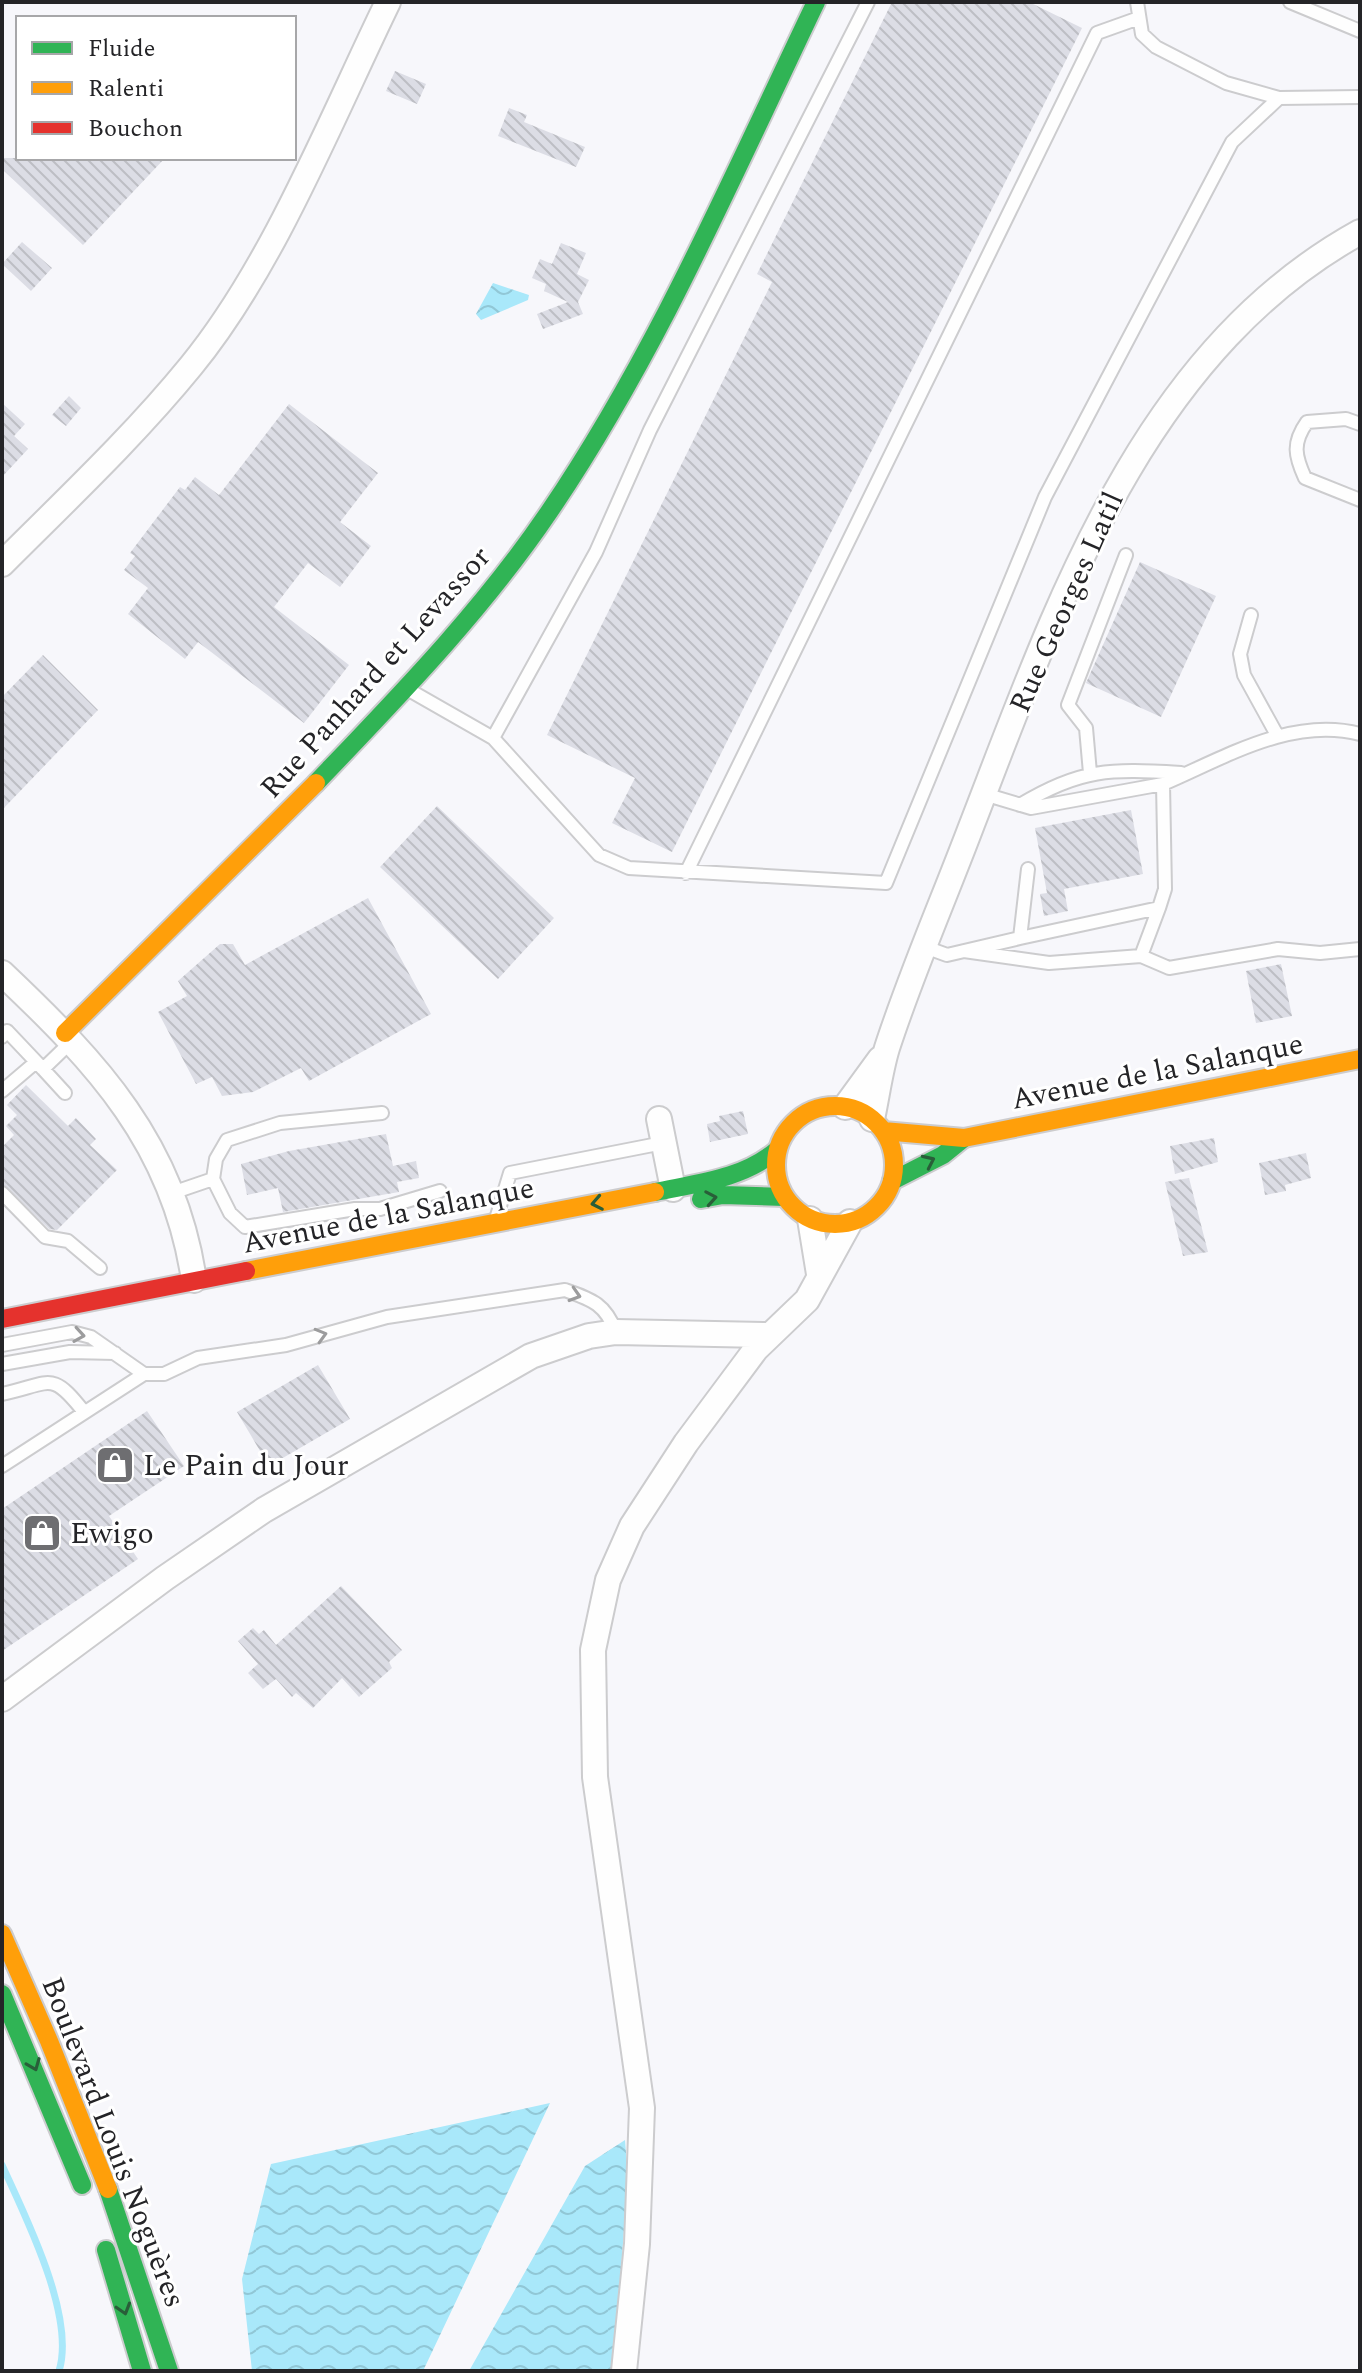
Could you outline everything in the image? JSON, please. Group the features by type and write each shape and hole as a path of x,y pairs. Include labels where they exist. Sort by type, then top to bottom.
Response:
{"main road":[{"name":"Rue Panhard et Levassor","path":"69,1037 407,688 514,558 605,425 653,336 816,2"},
{"name":"Avenue de la Salanque","path":"964,1138 1360,1059"},
{"path":"878,1125 894,1163 892,1181 877,1207 850,1222 830,1224 810,1219 784,1197 778,1182 777,1150 790,1127 810,1111 845,1107 878,1125 964,1138"},
{"path":"892,1181 943,1155 964,1138"},
{"name":"Avenue de la Salanque","path":"2,1319 720,1179 758,1166 777,1150"},
{"name":"Avenue de la Salanque","path":"2,1334 723,1195 784,1197"},
{"name":"Boulevard Louis Noguères","path":"2,1934 54,2047 120,2220 169,2371"},
{"name":"Boulevard Louis Noguères","path":"2,1994 87,2198"},
{"name":"Boulevard Louis Noguères","path":"99,2227 142,2371"}],"street":[{"path":"2,564 192,365 259,265 388,2"},
{"name":"Rue Georges Latil","path":"878,1125 886,1050 984,794 1085,549 1122,478 1170,404 1207,357 1261,304 1337,244 1360,232"},
{"path":"2,973 69,1037 142,1128 172,1193 194,1280"},
{"name":"Rue Georges Latil","path":"845,1107 886,1050"},
{"path":"661,1131 673,1189"},
{"path":"810,1219 819,1274"},
{"path":"624,2371 637,2244 642,2108 595,1777 593,1650 608,1580 632,1526 686,1443 767,1335 807,1300 850,1222"},
{"path":"2,1699 165,1578 264,1510 531,1356 589,1336 616,1332 767,1335"}],"lane":[{"path":"493,738 596,552 650,430 868,2"},
{"path":"1137,2 1142,34 1156,47 1226,83 1279,98 1360,97"},
{"path":"1290,2 1360,31"},
{"path":"686,873 1097,33 1139,18"},
{"path":"407,688 493,738 599,855 629,868 886,883 1045,497 1232,142 1279,98"},
{"path":"1360,424 1346,419 1307,422 1296,438 1296,458 1305,478 1360,500"},
{"path":"1090,773 1086,728 1068,705 1126,555"},
{"path":"1251,615 1240,654 1244,675 1277,735"},
{"path":"984,794 1031,808 1163,784 1277,735 1345,730 1360,734"},
{"path":"1020,805 1056,783 1090,773 1186,774"},
{"path":"1141,956 1165,889 1163,784"},
{"path":"1020,938 1028,869"},
{"path":"925,947 947,955 1159,908"},
{"path":"964,951 1049,963 1141,956 1169,968 1278,949 1320,953 1360,949"},
{"path":"2,1037 7,1031 65,1093"},
{"path":"2,1091 39,1065 69,1037"},
{"path":"382,1113 280,1123 227,1140 216,1159 213,1179 230,1213 245,1227 355,1209 380,1209 440,1191"},
{"path":"495,1222 510,1173 661,1131"},
{"path":"172,1193 213,1179"},
{"path":"2,1193 45,1237 68,1241 100,1268"},
{"path":"2,1466 144,1374 164,1374 198,1358 286,1345 387,1317 565,1290 588,1298 608,1311 616,1332"},
{"path":"2,1345 72,1332 91,1337 144,1374"},
{"path":"2,1364 70,1352 115,1353"},
{"path":"2,1394 58,1383 68,1388 84,1412"}],"water":[{"path":"493,283 529,295 528,300 481,320 476,314"},
{"path":"550,2103 423,2371 252,2371 242,2279 271,2164"},
{"path":"625,2140 628,2179 613,2371 469,2371 585,2166"}],"building":[{"path":"892,2 1029,2 1082,28 672,852 612,823 635,778 547,735 772,282 757,274"},
{"path":"395,71 426,84 417,104 386,91"},
{"path":"509,108 527,115 524,122 585,147 576,167 498,136"},
{"path":"2,158 163,160 83,245 2,169"},
{"path":"22,242 52,268 31,291 2,264"},
{"path":"561,243 586,253 577,274 589,280 578,302 583,314 543,329 537,314 568,302 544,291 546,284 532,278 540,259 552,264"},
{"path":"69,396 81,408 66,426 52,415"},
{"path":"2,403 25,424 14,436 28,449 2,477"},
{"path":"289,404 378,473 340,522 371,546 340,587 308,563 274,607 349,665 304,723 198,642 185,659 128,614 148,588 124,570 135,556 130,553 180,487 185,490 195,477 219,495"},
{"path":"1140,562 1216,596 1161,717 1086,683"},
{"path":"43,655 98,710 2,810 2,697"},
{"path":"437,806 554,918 498,979 380,867"},
{"path":"1131,810 1143,874 1064,889 1068,911 1044,916 1040,894 1047,893 1035,828"},
{"path":"368,898 431,1014 309,1081 301,1068 253,1092 222,1096 212,1077 196,1084 158,1012 187,996 178,981 220,944 233,944 245,965"},
{"path":"1281,964 1292,1016 1256,1023 1246,971"},
{"path":"26,1085 68,1126 76,1118 96,1139 90,1145 117,1170 57,1230 49,1229 2,1184 2,1147 14,1135 6,1126 17,1115 7,1105"},
{"path":"743,1111 748,1134 710,1142 707,1124 720,1121 719,1116"},
{"path":"386,1134 393,1166 416,1161 419,1178 397,1182 399,1192 283,1212 278,1188 247,1195 241,1164 289,1151"},
{"path":"1214,1138 1218,1162 1175,1174 1170,1146"},
{"path":"1306,1153 1311,1178 1285,1185 1286,1191 1265,1195 1259,1163"},
{"path":"1189,1178 1208,1252 1183,1256 1165,1182"},
{"path":"318,1365 350,1419 269,1466 237,1412"},
{"path":"147,1411 184,1466 109,1516 138,1559 2,1651 2,1509"},
{"path":"341,1586 402,1650 389,1662 392,1668 359,1697 342,1678 313,1708 296,1693 292,1697 276,1679 263,1689 248,1673 258,1664 238,1641 253,1628 259,1634 264,1630 276,1645"}],"waterway":[{"path":"2,2165 46,2266 60,2323 62,2348 59,2371"}],"traffic: fast":[{"path":"316,783 438,652 496,584 588,452 625,390 692,262 816,2"},
{"path":"892,1181 943,1155 964,1138"},
{"path":"655,1192 735,1174 777,1150"},
{"path":"701,1199 723,1195 784,1197"},
{"path":"2,1994 82,2185"},
{"path":"108,2189 169,2371"},
{"path":"106,2250 142,2371"}],"traffic: slow":[{"path":"65,1033 316,783"},
{"path":"883,1131 964,1138 1360,1059"},
{"path":"835,1106 858,1111 877,1123 889,1142 894,1165 889,1188 877,1207 858,1219 835,1224 812,1219 793,1207 781,1188 776,1165 781,1142 793,1123 812,1111 835,1106"},
{"path":"246,1271 655,1192"},
{"path":"2,1934 108,2189"}],"traffic: jam":[{"path":"2,1319 246,1271"}],"place":[{"name":"Le Pain du Jour","path":"115,1465"},
{"name":"Ewigo","path":"42,1533"}]}
